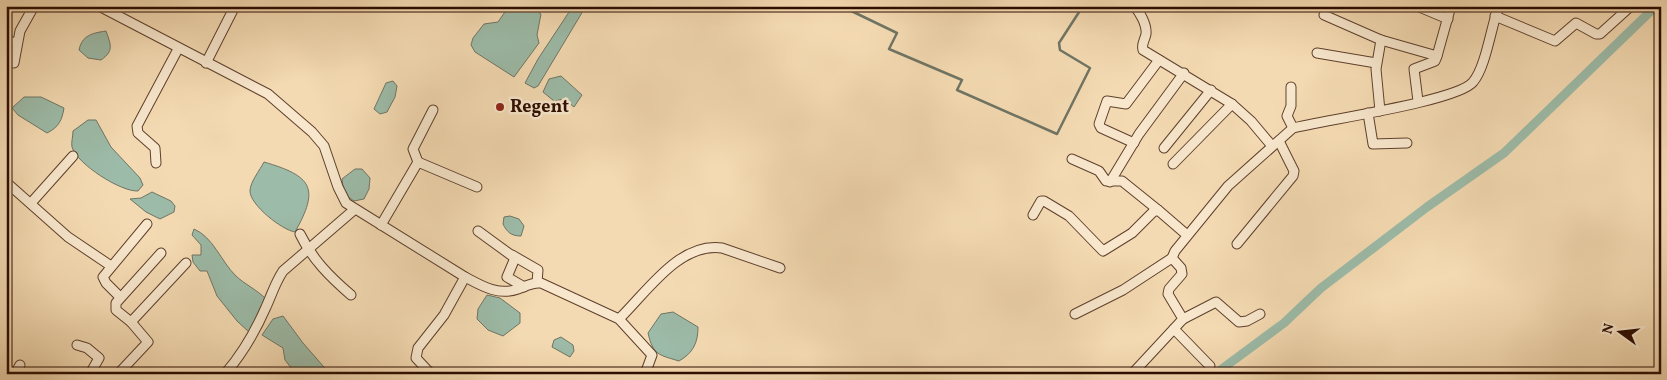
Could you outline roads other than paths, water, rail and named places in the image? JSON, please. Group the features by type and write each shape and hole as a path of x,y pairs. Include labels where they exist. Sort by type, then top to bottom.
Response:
{"street":[{"path":"14,63 17,43 24,22 34,6"},
{"path":"99,6 178,49 268,94 312,132 327,152 342,196 355,209 464,277 497,291 505,292 538,282 619,319 652,355 645,374"},
{"path":"206,63 235,6"},
{"path":"1134,6 1140,12 1146,30 1142,48 1232,104 1275,144 1294,171 1293,176 1237,244"},
{"path":"1417,6 1448,19"},
{"path":"1418,102 1414,70 1435,61 1451,6"},
{"path":"1075,314 1123,290 1172,258 1187,235 1228,186 1292,128 1418,102 1463,90 1474,82 1478,74 1499,6"},
{"path":"1495,16 1555,41 1576,23 1596,34 1600,34 1631,6"},
{"path":"1324,15 1381,40 1437,56"},
{"path":"1380,110 1376,63 1381,40"},
{"path":"6,41 17,43"},
{"path":"156,163 155,148 138,133 136,126 178,49"},
{"path":"1317,53 1376,63"},
{"path":"1134,143 1100,128 1098,124 1107,101 1126,104 1159,60"},
{"path":"1110,182 1134,143 1184,73"},
{"path":"1291,87 1291,106 1287,116 1292,128"},
{"path":"1164,148 1211,90"},
{"path":"1173,164 1232,104"},
{"path":"433,110 413,149 418,162 477,187"},
{"path":"1368,113 1373,144 1407,143"},
{"path":"31,203 73,156"},
{"path":"1072,159 1099,172 1104,180 1110,182 1122,180 1187,235"},
{"path":"381,225 418,162"},
{"path":"6,182 68,237 111,266"},
{"path":"1033,215 1041,201 1044,201 1069,216 1098,249 1104,251 1132,233 1153,212 1158,210"},
{"path":"225,374 243,350 261,318 275,282 283,271 355,209"},
{"path":"120,297 103,279 111,266 147,224"},
{"path":"478,231 512,256 538,270 538,282"},
{"path":"300,234 308,251 332,278 351,295"},
{"path":"619,319 677,261 691,251 712,246 780,268"},
{"path":"118,374 148,342 131,322 116,310 116,303 161,253"},
{"path":"512,256 515,262 507,277 524,287"},
{"path":"1172,258 1182,271 1169,289 1168,296 1183,319"},
{"path":"131,322 186,263"},
{"path":"431,374 418,362 416,353 444,315 464,277"},
{"path":"1132,374 1183,319 1216,302 1239,322 1247,322 1260,314"},
{"path":"1174,329 1210,366"},
{"path":"77,345 87,348 99,358 90,374"},
{"path":"15,374 20,365"},
{"path":"1038,374 1043,374"}],"waterway":[{"path":"841,6 897,33 889,49 962,80 957,90 1057,134 1090,68 1060,50 1059,43 1083,6"},
{"path":"1215,374 1284,323 1321,288 1427,207 1504,153 1656,6"}],"place":[{"name":"Regent","path":"500,107"}]}
